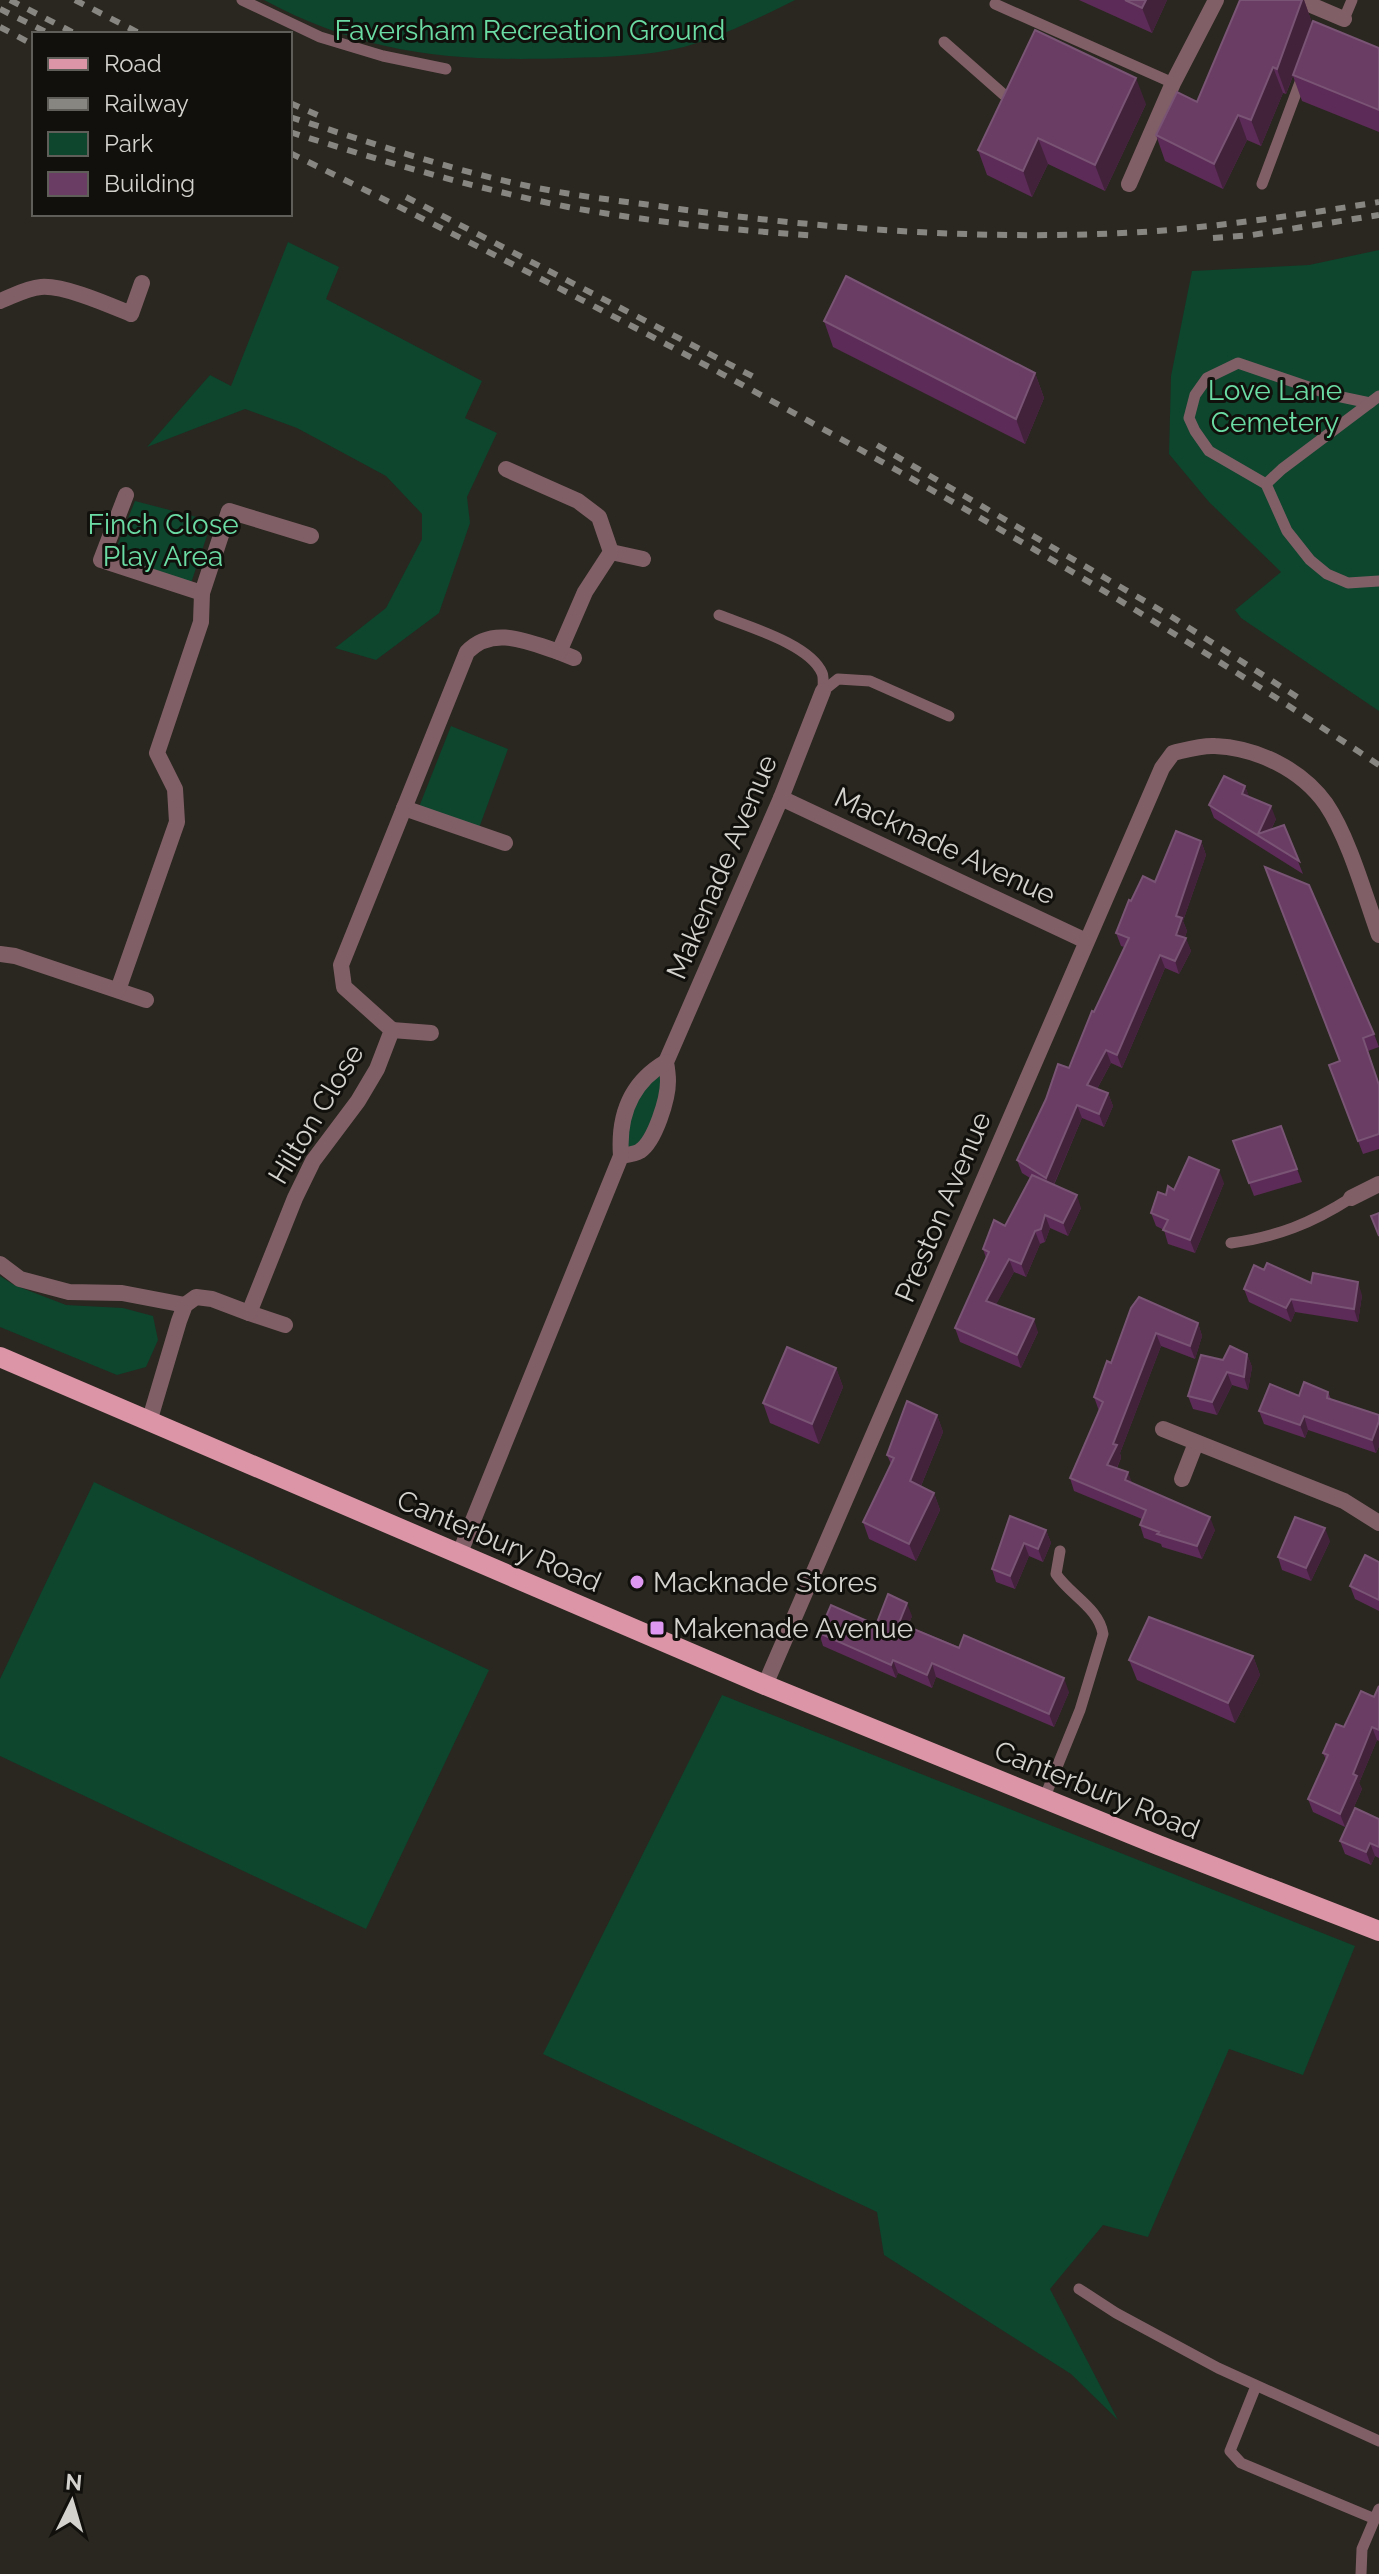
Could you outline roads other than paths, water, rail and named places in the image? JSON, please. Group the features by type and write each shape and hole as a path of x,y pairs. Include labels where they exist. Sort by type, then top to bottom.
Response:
{"main road":[{"name":"Canterbury Road","path":"0,1357 765,1685 1379,1931"}],"street":[{"path":"1129,184 1173,83 1216,0"},
{"path":"1299,0 1324,20 1344,19"},
{"path":"0,301 44,286 93,299 131,314 142,283"},
{"path":"506,469 578,501 599,517 611,552 643,559"},
{"path":"126,495 101,560 202,593"},
{"path":"118,990 177,822 175,789 157,753 201,622 202,593 229,511 311,536"},
{"name":"Hilton Close","path":"431,1033 392,1030 344,987 341,965 467,652 477,642 513,637 566,655 585,592 611,552"},
{"name":"Makenade Avenue","path":"621,1156 639,1152 659,1120 666,1101 666,1062 781,798 823,691"},
{"name":"Preston Avenue","path":"765,1685 1086,941 1162,768 1173,753 1213,745 1249,751 1283,765 1308,784 1326,805 1345,843 1379,935"},
{"name":"Macknade Avenue","path":"781,798 1086,941"},
{"path":"404,808 505,843"},
{"path":"0,954 15,956 146,1000"},
{"name":"Hilton Close","path":"249,1313 313,1161 358,1101 377,1069 392,1030"},
{"name":"Makenade Avenue","path":"459,1555 621,1156 623,1113 645,1077 666,1062"},
{"path":"1351,1198 1379,1184"},
{"path":"0,1264 20,1279 69,1292 122,1293 185,1305"},
{"path":"149,1422 170,1345 185,1305 196,1297 212,1299 285,1325"},
{"path":"1163,1429 1344,1501 1379,1523"},
{"path":"1182,1479 1196,1443"}],"lane":[{"path":"242,0 320,37 383,56 446,69"},
{"path":"1344,19 1352,0"},
{"path":"995,4 1173,83"},
{"path":"1035,36 1040,24"},
{"path":"944,42 1011,101 1016,88"},
{"path":"1262,184 1305,70"},
{"path":"1375,399 1332,395 1238,363 1207,378 1195,395 1189,418 1209,451 1266,484 1287,531 1318,567 1348,583 1379,581"},
{"path":"1266,484 1375,399"},
{"path":"719,615 783,641 809,656 822,673 823,691"},
{"path":"823,691 838,679 870,681 949,716"},
{"path":"1231,1243 1275,1235 1321,1218 1351,1198"},
{"path":"1044,1799 1080,1710 1103,1634 1101,1625 1087,1605 1071,1593 1056,1574 1060,1551"},
{"path":"1079,2289 1218,2368 1379,2441"},
{"path":"1256,2386 1230,2451 1241,2463 1377,2514 1362,2549 1361,2574"}],"railway":[{"path":"10,0 72,32"},
{"path":"75,0 137,32"},
{"path":"0,9 46,32"},
{"path":"0,27 32,44"},
{"path":"292,104 322,117"},
{"path":"292,118 423,159 525,185 679,209 857,228 978,234 1098,234 1212,226 1379,202"},
{"path":"292,133 428,173 568,207 692,225 817,236"},
{"path":"292,154 569,293 845,441 1115,598 1379,765"},
{"path":"406,197 754,377"},
{"path":"1213,238 1379,215"},
{"path":"877,445 1172,617 1302,700"}],"place":[{"name":"Macknade Stores","path":"637,1582"},
{"name":"Makenade Avenue","path":"657,1628"}],"park label":[{"name":"Faversham Recreation Ground","path":"530,30"},
{"name":"Love Lane Cemetery","path":"1275,406"},
{"name":"Finch Close Play Area","path":"163,540"}]}
